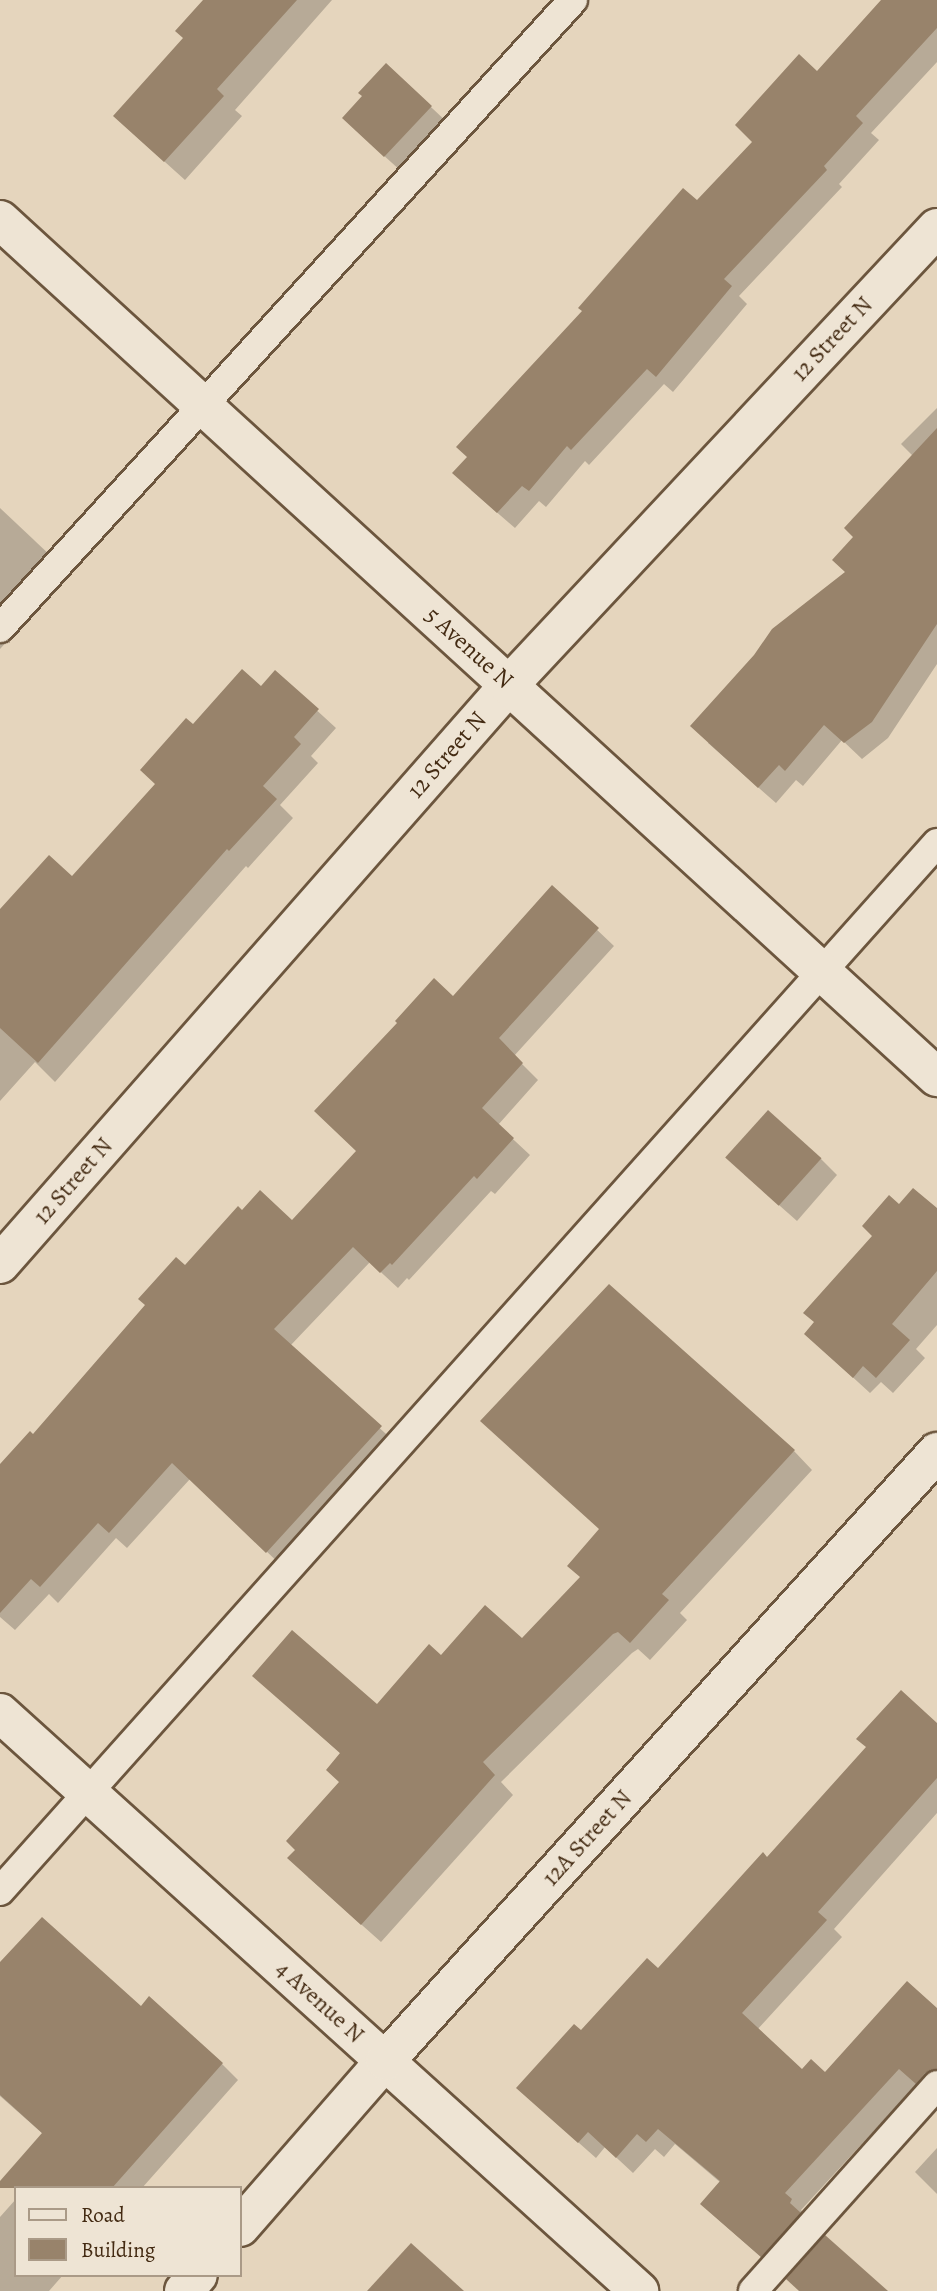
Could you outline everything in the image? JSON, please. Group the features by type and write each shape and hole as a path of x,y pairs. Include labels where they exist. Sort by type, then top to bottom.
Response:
{"street":[{"name":"5 Avenue N","path":"0,220 937,1077"},
{"name":"12 Street N","path":"0,1265 509,685 937,228"},
{"name":"12A Street N","path":"242,2225 385,2061 937,1452"},
{"name":"4 Avenue N","path":"0,1713 639,2291"},
{"path":"184,2291 196,2277"}],"lane":[{"path":"0,628 201,404 573,0"},
{"path":"0,1891 937,843"},
{"path":"753,2291 937,2085"}],"building":[{"path":"203,0 297,0 217,89 224,96 164,162 113,116 183,38 175,31"},
{"path":"881,0 937,0 937,28 856,116 863,123 824,166 827,170 724,279 732,286 656,377 647,369 571,450 567,446 529,491 522,486 497,513 452,473 467,457 456,447 582,311 578,308 683,188 697,200 752,142 735,125 799,54 817,71"},
{"path":"386,63 432,106 384,157 342,118 362,96 358,93"},
{"path":"937,428 937,624 872,722 844,743 824,725 785,771 779,765 758,788 690,726 754,655 772,629 845,572 832,560 853,537 844,528"},
{"path":"242,669 261,686 275,670 319,709 294,737 301,744 263,786 277,799 229,851 227,849 38,1063 0,1028 0,909 49,855 72,876 155,784 140,770 186,718 193,724"},
{"path":"552,885 599,928 499,1038 523,1063 482,1108 514,1138 477,1179 474,1176 392,1265 390,1263 380,1273 353,1247 274,1329 382,1426 266,1553 172,1463 109,1533 98,1523 40,1587 31,1579 0,1613 0,1464 30,1431 33,1434 145,1305 138,1299 176,1257 185,1265 238,1206 242,1210 260,1190 292,1220 356,1151 314,1111 397,1023 395,1021 434,978 453,996"},
{"path":"768,1110 822,1158 779,1206 725,1158"},
{"path":"913,1188 937,1208 937,1271 892,1324 910,1340 876,1378 863,1366 853,1378 804,1334 814,1322 803,1313 872,1236 862,1226 889,1195 899,1204"},
{"path":"609,1284 795,1450 662,1594 669,1600 630,1643 618,1632 613,1634 483,1762 495,1775 361,1925 287,1858 295,1850 286,1841 339,1782 326,1770 340,1753 252,1676 292,1630 377,1704 429,1644 441,1655 485,1605 522,1638 580,1577 567,1566 599,1529 480,1421"},
{"path":"901,1690 937,1723 937,1778 818,1912 827,1920 742,2013 802,2069 811,2059 825,2072 907,1981 937,2008 937,2069 925,2073 916,2084 899,2069 785,2193 792,2199 790,2203 801,2213 761,2257 700,2204 720,2181 658,2129 646,2142 637,2134 616,2158 588,2132 578,2143 516,2088 574,2024 581,2030 647,1958 658,1968 763,1852 767,1857 866,1747 856,1739"},
{"path":"42,1917 141,2006 149,1996 223,2063 114,2186 0,2188 0,2181 42,2133 0,2095 0,1962"},
{"path":"825,2235 888,2291 799,2291 786,2279"},
{"path":"411,2243 464,2291 367,2291"}]}
